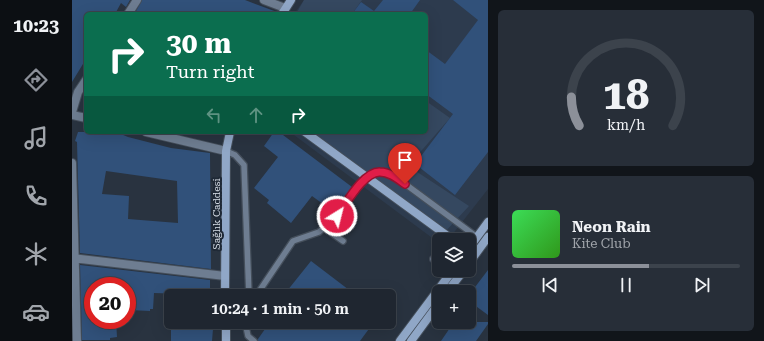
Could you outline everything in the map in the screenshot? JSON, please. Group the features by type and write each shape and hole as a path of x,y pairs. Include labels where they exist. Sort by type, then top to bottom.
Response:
{"street":[{"path":"129,12 137,0"},
{"path":"264,0 284,11 291,0"},
{"path":"84,83 78,92 72,113 84,117"},
{"path":"154,134 226,151"},
{"name":"Sağlık Caddesi","path":"225,289 226,151 230,134"},
{"path":"308,134 444,233"},
{"path":"72,163 73,258 77,341"},
{"path":"477,237 488,222"},
{"path":"476,249 488,237"},
{"path":"73,258 225,276"},
{"path":"400,341 448,277"},
{"path":"452,285 459,277"},
{"path":"411,341 432,312"},
{"path":"226,329 226,341"}],"lane":[{"path":"226,151 235,155 244,165 250,289"},
{"path":"261,289 293,241 319,232 324,228 337,216 357,188 372,173 381,171 393,175 477,237"},
{"path":"324,228 343,241"},
{"path":"246,329 248,336 254,341"}],"shaded area":[{"path":"304,0 488,0 488,189 453,233 432,233 432,238 293,134 428,134 428,12 295,12"},
{"path":"304,0 362,0 353,12 297,12"},
{"path":"428,102 450,118 408,166 469,206 444,233 309,134 428,134"}],"building":[{"path":"72,0 130,0 126,7 121,3 116,12 84,12 84,62 72,82"},
{"path":"142,0 245,0 277,12 136,12"},
{"path":"383,0 420,0 411,12 354,12 361,2 374,11"},
{"path":"453,0 488,0 488,152 455,195 415,164 453,114 428,95 428,51 445,64 478,20"},
{"path":"78,132 84,132 84,134 121,134 171,148 210,153 211,269 80,253 77,142 75,141","holes":["106,171 177,181 178,223 128,219 129,196 102,194"]},
{"path":"273,134 282,134 352,187 334,212 312,196 291,223 267,203 269,200 254,188 278,157 264,146"},
{"path":"311,261 348,289 289,289"},
{"path":"80,265 210,280 210,289 164,289 164,293 154,293 153,309 150,309 150,311 136,310 136,277 84,277 84,329 117,329 117,337 110,338 110,340 82,340"},
{"path":"488,270 488,315 476,306 476,286"},
{"path":"476,322 488,322 476,341 441,341 449,329 476,329"},
{"path":"171,329 213,329 212,341 171,341"},
{"path":"265,329 369,329 360,341 258,341"}],"route":[{"path":"337,216 357,188 372,173 381,171 393,175 405,184"}]}
